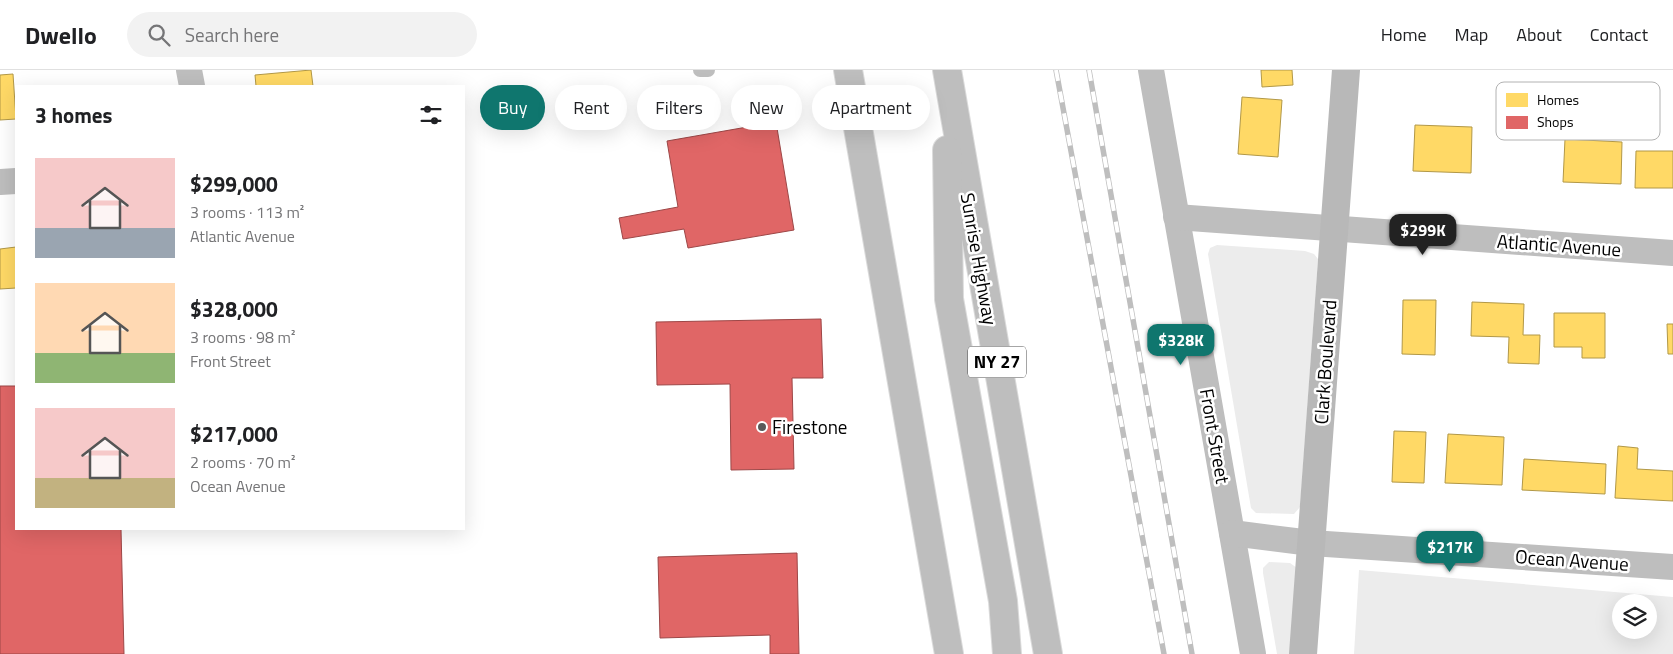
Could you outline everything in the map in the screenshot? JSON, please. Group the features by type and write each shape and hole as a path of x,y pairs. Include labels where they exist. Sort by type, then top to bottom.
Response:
{"highway":[{"path":"848,70 950,654"},
{"path":"946,70 949,300 1002,601 1007,654"},
{"name":"Sunrise Highway","path":"946,70 1048,654"}],"street":[{"path":"189,70 192,85"},
{"name":"Front Street","path":"1151,70 1253,654"},
{"name":"Clark Boulevard","path":"1303,654 1346,70"},
{"path":"0,182 15,181"},
{"name":"Atlantic Avenue","path":"1176,217 1673,253"},
{"name":"Ocean Avenue","path":"1232,533 1311,542 1673,567"}],"lane":[{"path":"700,70 708,70"}],"shaded area":[{"path":"1217,245 1305,251 1314,254 1318,259 1300,507 1294,514 1256,513 1251,508 1208,254 1210,248"},
{"path":"1269,562 1290,563 1297,568 1292,654 1277,654 1263,573 1263,568"},
{"path":"1359,570 1638,594 1612,594 1612,639 1657,639 1657,596 1673,597 1673,654 1354,654"}],"building: Homes":[{"path":"311,70 313,85 256,85 255,75"},
{"path":"1261,70 1292,70 1293,85 1262,87"},
{"path":"13,74 15,119 0,120 0,75"},
{"path":"1242,97 1282,100 1278,157 1238,154"},
{"path":"1415,125 1472,127 1471,173 1413,171"},
{"path":"1565,140 1622,142 1621,184 1563,182"},
{"path":"1636,151 1673,151 1673,188 1635,188"},
{"path":"15,247 15,288 0,289 0,249"},
{"path":"1403,300 1436,300 1435,355 1402,354"},
{"path":"1472,302 1524,304 1523,335 1540,335 1539,364 1508,363 1509,337 1471,336"},
{"path":"1554,313 1605,313 1605,358 1582,358 1582,347 1554,347"},
{"path":"1667,324 1673,324 1673,354 1668,354"},
{"path":"1394,431 1426,432 1424,483 1392,482"},
{"path":"1448,434 1504,437 1502,485 1445,483"},
{"path":"1618,446 1638,448 1637,469 1673,471 1673,501 1615,498"},
{"path":"1524,459 1606,464 1605,494 1522,490"}],"building: Shops":[{"path":"731,130 777,130 794,230 688,248 684,229 623,239 619,218 678,207 667,141"},
{"name":"Firestone","path":"821,319 823,378 792,378 794,469 731,470 730,384 657,385 656,322"},
{"path":"0,386 15,386 15,530 121,530 124,654 0,654"},
{"path":"797,553 799,654 770,654 770,635 660,638 658,557"}],"railway":[{"path":"1056,70 1164,654"},
{"path":"1089,70 1192,654"}],"place":[{"name":"Firestone","path":"762,427"}]}
